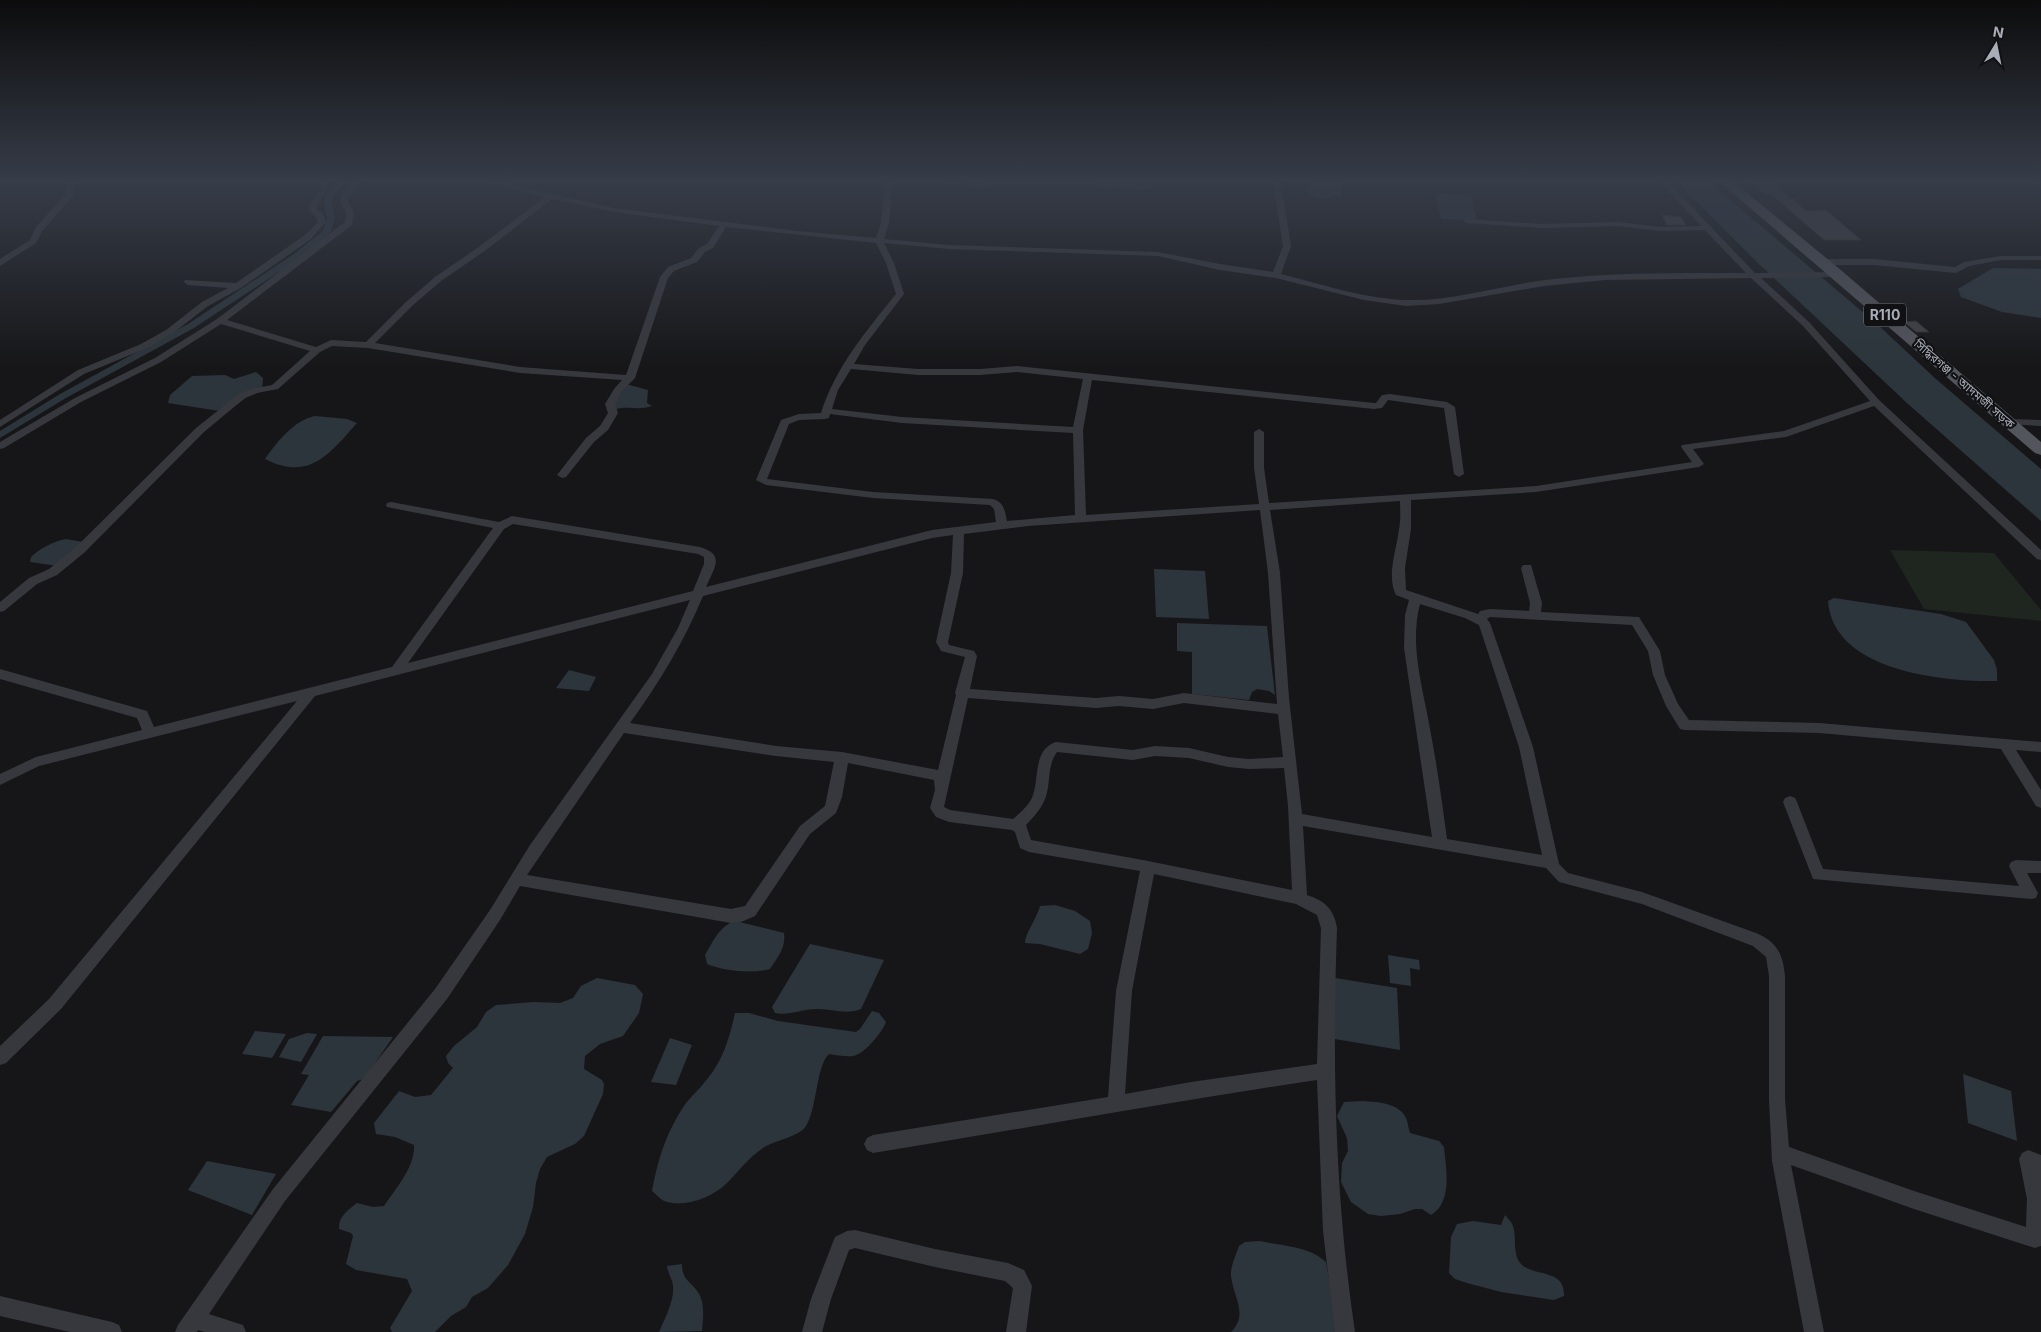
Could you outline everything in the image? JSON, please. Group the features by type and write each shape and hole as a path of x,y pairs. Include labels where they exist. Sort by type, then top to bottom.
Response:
{"main road":[{"name":"সিদ্ধিরগঞ্জ - আদমজী সড়ক","path":"1801,244 2041,450"}],"street":[{"path":"0,263 28,244"},
{"path":"0,424 81,372 144,346 169,332 205,304 238,286 296,244"},
{"path":"0,446 78,400 158,360 220,321 323,244"},
{"path":"368,345 408,304 438,279 488,244"},
{"path":"562,475 590,440 604,428 613,413 610,404 617,391 630,378 664,276 671,269 694,260 702,250 711,244"},
{"path":"881,244 890,263 900,294 861,344 833,390 826,416 789,418 785,422 761,480 873,494 993,502 999,508 1002,525"},
{"path":"928,244 1018,250 1147,253 1220,267 1276,274 1388,302 1421,303 1544,283 1605,277 1837,274"},
{"path":"1276,274 1287,244"},
{"path":"1723,244 1753,275 1806,324 1876,402 2041,556"},
{"path":"2016,257 2023,252 2041,251"},
{"path":"1823,262 1874,262 1956,270 1983,260 2016,257 2041,258"},
{"path":"256,274 278,277"},
{"path":"188,282 238,286"},
{"path":"220,321 317,350"},
{"path":"0,608 34,581 53,572 81,549 200,430 242,396 254,391 275,387 317,350 331,343 368,345 520,370 630,378"},
{"path":"849,366 918,372 980,372 988,369 1144,381 1374,406 1379,406 1385,398 1390,397 1446,405 1450,407 1459,474"},
{"path":"1081,519 1078,430 1088,377"},
{"path":"0,780 36,762 932,534 1002,525 1081,519 1536,489 1699,464 1686,448 1786,434 1876,402"},
{"path":"828,411 911,421 1078,430"},
{"path":"2009,422 2041,422"},
{"path":"1259,432 1258,468 1274,573 1284,710 1296,819 1300,899"},
{"path":"1406,497 1400,592 1415,599 1481,619 1484,623 1526,747 1551,863 1554,868 1564,878 1659,904 1751,938 1764,944 1771,950 1776,959 1777,1100 1780,1153 1814,1332"},
{"path":"391,505 500,526"},
{"path":"236,1332 189,1326 279,1195 441,994 495,915 535,849 621,727 671,650 698,594 710,564 710,555 512,520 500,526 397,669"},
{"path":"958,530 960,544 957,578 942,642 945,648 970,654 970,656 943,779 944,784 937,808 941,813 1016,826 1021,829 1025,844 1034,848 1148,867 1300,899 1323,910 1328,918 1324,1071 1328,1194 1344,1332"},
{"path":"1527,568 1536,602 1537,611 1535,616"},
{"path":"1415,599 1411,610 1410,644 1434,793 1440,844"},
{"path":"1481,619 1484,614 1490,612 1535,616 1636,620 1654,651 1659,675 1672,706 1685,725 1805,727 2041,747"},
{"path":"0,674 142,714 150,733"},
{"path":"0,1057 55,1004 311,692"},
{"path":"962,693 1088,703 1119,701 1153,704 1172,698 1184,698 1284,710"},
{"path":"621,727 776,751 842,757 938,775 943,779"},
{"path":"2006,744 2041,802"},
{"path":"1016,826 1036,803 1040,794 1044,763 1052,748 1056,747 1133,755 1155,751 1190,753 1228,762 1249,764 1291,762"},
{"path":"516,879 730,916 741,915 750,911 759,900 805,830 831,809 842,757"},
{"path":"1790,802 1818,874 2031,893 2016,866 2041,867"},
{"path":"1296,819 1551,863"},
{"path":"1116,1103 1124,991 1148,867"},
{"path":"874,1144 1033,1119 1190,1090 1324,1071"},
{"path":"1780,1153 1914,1200 2035,1239 2036,1199 2028,1159 2041,1164"},
{"path":"812,1332 821,1299 842,1244 847,1240 855,1239 935,1258 1008,1272 1017,1277 1023,1286 1016,1332"},
{"path":"0,1306 112,1332"}],"shaded area":[{"path":"1739,244 1782,244 1878,325 1936,379 2041,469 2041,521 1908,404"},
{"path":"1993,268 2041,269 2041,318 2002,312 1961,297 1958,289"},
{"path":"256,372 263,378 262,391 247,397 226,412 168,403 170,395 192,376 225,375 234,379"},
{"path":"626,384 648,390 647,403 652,406 613,410 615,397"},
{"path":"315,416 347,419 357,423 328,454 307,466 281,465 265,459 293,427 307,418"},
{"path":"66,539 83,542 58,566 30,562 31,557 42,548"},
{"path":"1890,550 1994,553 2041,610 2041,621 1924,609"},
{"path":"1154,569 1205,571 1209,619 1156,617"},
{"path":"1834,598 1941,614 1966,622 1994,660 1997,670 1997,681 1948,679 1921,675 1894,668 1869,657 1849,643 1834,625 1828,601"},
{"path":"1177,623 1267,626 1275,695 1269,691 1257,689 1252,692 1249,700 1192,694 1192,652 1177,651"},
{"path":"569,670 596,677 589,691 556,688"},
{"path":"1055,905 1075,911 1090,921 1092,933 1088,949 1080,954 1040,944 1025,943 1040,906"},
{"path":"735,921 784,933 783,948 770,969 763,971 738,971 707,964 705,955 714,940 729,923"},
{"path":"810,944 884,960 861,1009 845,1012 812,1009 786,1014 775,1013 772,1007"},
{"path":"1388,955 1419,960 1420,970 1410,968 1411,986 1390,983"},
{"path":"1329,977 1397,988 1400,1050 1329,1038"},
{"path":"597,978 635,985 643,994 639,1013 623,1036 600,1044 585,1056 584,1069 602,1080 604,1084 603,1094 584,1136 575,1144 547,1157 540,1169 536,1183 533,1207 525,1234 508,1265 488,1288 472,1297 466,1307 451,1316 435,1332 392,1332 390,1328 412,1291 407,1279 356,1270 346,1264 353,1236 351,1233 339,1229 342,1217 357,1203 373,1207 384,1206 404,1177 411,1161 414,1145 395,1137 376,1134 374,1123 399,1091 415,1097 431,1095 453,1068 448,1063 446,1056 454,1046 477,1027 486,1012 496,1005 534,1002 560,1003 573,998 581,986"},
{"path":"872,1011 879,1013 886,1022 884,1026 872,1042 857,1055 829,1054 821,1068 810,1119 803,1130 763,1148 748,1160 727,1183 706,1197 689,1202 672,1203 662,1200 652,1191 660,1159 671,1129 685,1105 711,1075 721,1058 728,1041 735,1013 749,1013 778,1021 856,1032"},
{"path":"255,1031 286,1034 272,1058 242,1054"},
{"path":"307,1033 317,1034 301,1062 279,1057 289,1039"},
{"path":"323,1036 393,1037 364,1079 357,1081 331,1112 291,1105 309,1075 301,1074"},
{"path":"670,1038 692,1045 676,1085 651,1082"},
{"path":"1963,1074 2011,1091 2017,1141 1968,1123"},
{"path":"1363,1101 1393,1106 1403,1113 1410,1133 1439,1141 1444,1147 1447,1175 1445,1194 1443,1202 1431,1215 1422,1209 1381,1216 1368,1214 1351,1202 1341,1182 1342,1163 1348,1151 1347,1138 1337,1116 1344,1102"},
{"path":"207,1161 276,1174 252,1215 188,1190"},
{"path":"1505,1215 1514,1229 1519,1261 1528,1269 1555,1277 1563,1287 1564,1296 1554,1300 1501,1292 1455,1279 1449,1273 1451,1237 1457,1224 1473,1221 1501,1225"},
{"path":"1260,1241 1304,1250 1326,1262 1338,1332 1231,1332 1239,1319 1239,1312 1232,1283 1231,1269 1239,1246 1245,1242"},
{"path":"682,1264 682,1270 686,1278 701,1298 703,1312 702,1331 659,1332 670,1307 673,1293 672,1281 667,1266"}],"building":[{"path":"1916,321 1929,332 1916,332 1904,322"}],"waterway":[{"path":"0,435 63,396 191,326 297,256 312,244"}]}
